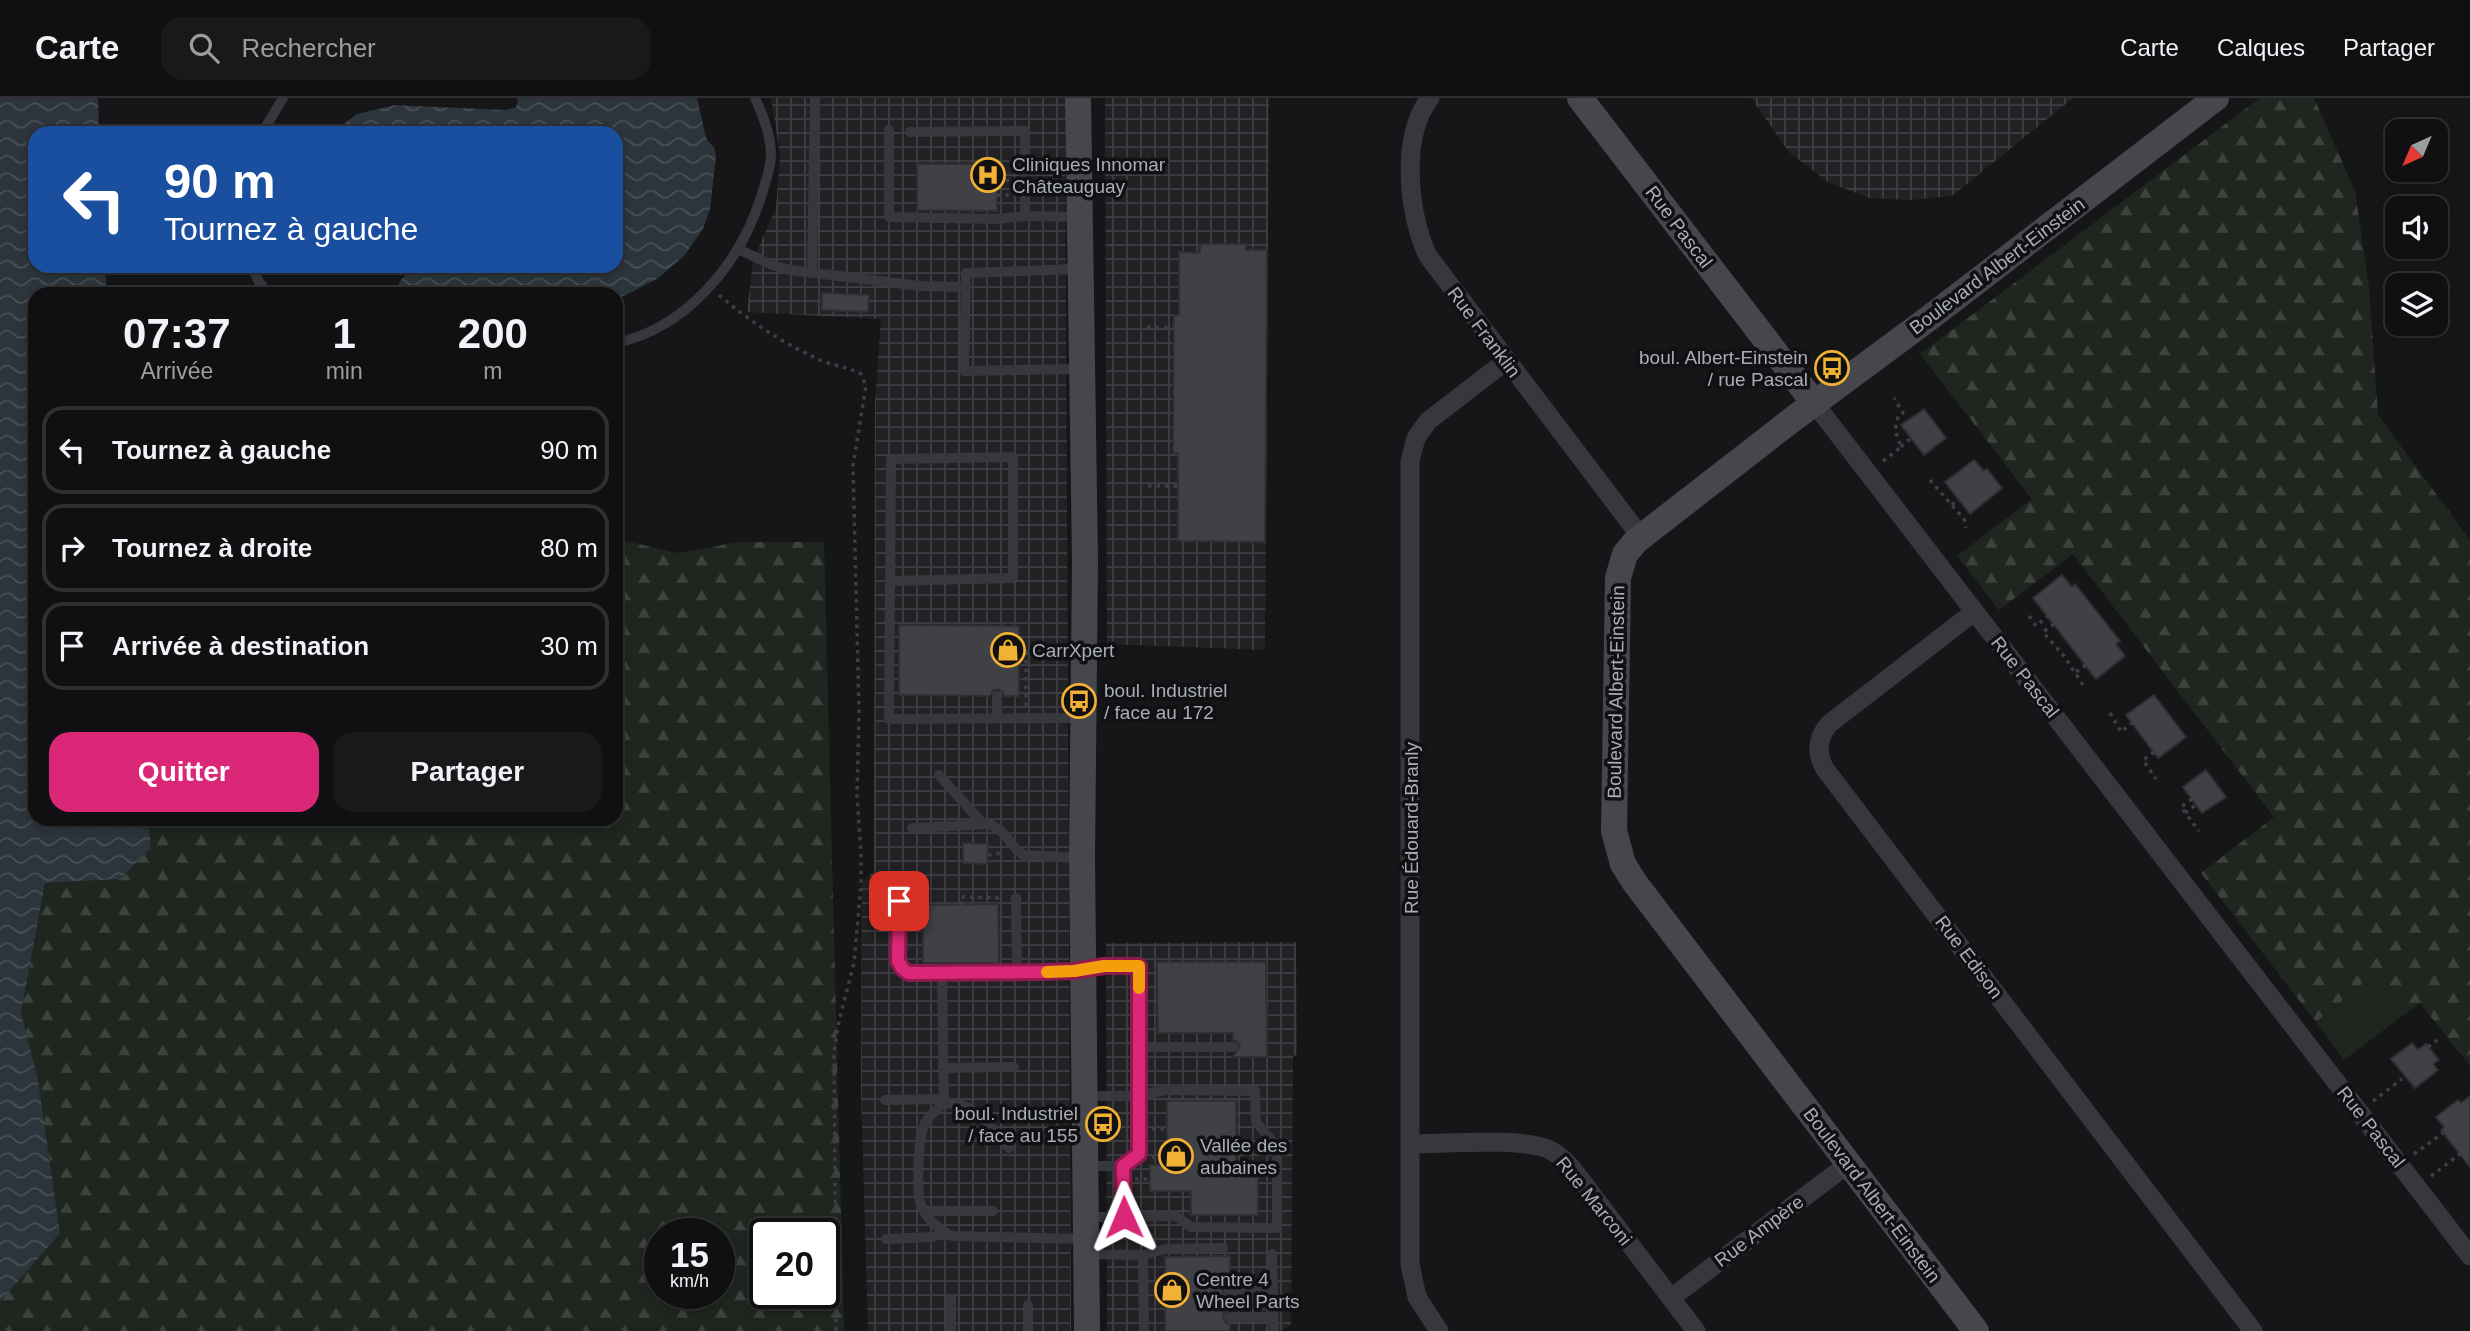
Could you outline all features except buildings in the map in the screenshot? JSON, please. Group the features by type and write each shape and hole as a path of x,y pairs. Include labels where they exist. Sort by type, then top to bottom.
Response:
{"street":[{"path":"1078,98 1083,369 1085,718 1082,858 1087,1331"},
{"name":"Rue Franklin","path":"1430,98 1420,114 1413,136 1412,199 1417,231 1435,268 1641,537"},
{"name":"Rue Pascal","path":"1580,98 1974,612 2467,1245"},
{"name":"Boulevard Albert-Einstein","path":"1976,1331 1635,883 1619,853 1614,831 1616,594 1620,566 1625,554 1641,537 2216,98"},
{"name":"Rue Édouard-Branly","path":"1439,1331 1422,1307 1411,1274 1410,461 1416,438 1428,421 1506,361"},
{"name":"Rue Edison","path":"1974,612 1829,724 1821,736 1820,758 1825,769 2253,1331"},
{"name":"Rue Marconi","path":"1411,1144 1523,1143 1551,1150 1571,1166 1696,1331"},
{"name":"Rue Ampère","path":"1671,1298 1848,1164"}],"lane":[{"path":"266,126 283,98"},
{"path":"623,340 657,327 688,306 710,286 738,249 758,206 770,162 767,132 755,98"},
{"path":"812,273 815,98"},
{"path":"889,130 889,217 1080,217"},
{"path":"910,132 1025,131 1025,216"},
{"path":"738,249 772,265 812,273 920,286 966,287"},
{"path":"1082,269 966,273 964,371 1083,369"},
{"path":"890,581 1013,578 1013,457 891,459 890,581 890,719 1085,718"},
{"path":"997,696 997,718"},
{"path":"940,775 983,824"},
{"path":"912,828 983,824 999,828 1015,849 1029,857 1082,858"},
{"path":"1016,898 1017,973"},
{"path":"899,901 898,961 908,973 1017,973 1139,966 1139,1154 1123,1166 1086,1166"},
{"path":"942,974 944,1101 926,1121 921,1134 919,1192 928,1218 952,1237 1086,1237 1143,1255 1165,1249 1223,1248"},
{"path":"1138,1047 1233,1047"},
{"path":"943,1068 1014,1066"},
{"path":"1086,1096 1138,1096 1166,1090 1255,1091 1256,1122 1277,1147 1277,1228 1191,1227 1176,1216 1124,1217 1086,1237"},
{"path":"885,1100 963,1104 974,1109 1009,1148"},
{"path":"1123,1166 1124,1217"},
{"path":"924,1211 993,1211"},
{"path":"887,1239 933,1237 943,1232"},
{"path":"1272,1254 1274,1331"},
{"path":"1143,1255 1144,1331"},
{"path":"1230,1292 1273,1291"},
{"path":"951,1299 951,1331"},
{"path":"1028,1306 1028,1331"},
{"path":"1230,1317 1273,1317"}],"path":[{"path":"710,286 750,321 777,339 823,361 852,369 861,374 865,381 853,465 859,712 857,797 861,884 854,963 834,1052 836,1331"},
{"path":"1147,327 1174,328"},
{"path":"1894,398 1903,413 1898,416 1895,430 1901,447"},
{"path":"1882,462 1911,438"},
{"path":"1930,481 1964,519 1966,528"},
{"path":"1148,486 1178,486"},
{"path":"1952,505 1958,499"},
{"path":"2029,616 2036,626 2048,616"},
{"path":"2054,624 2043,632 2083,685"},
{"path":"1019,650 1026,650 1026,690"},
{"path":"2076,673 2086,665"},
{"path":"2110,713 2122,732 2132,723"},
{"path":"2154,752 2143,760 2156,779"},
{"path":"2192,799 2181,807 2199,831"},
{"path":"2185,813 2196,805"},
{"path":"962,905 961,897 1003,898"},
{"path":"2428,1047 2437,1040"},
{"path":"2373,1101 2402,1079"},
{"path":"2414,1154 2442,1133"},
{"path":"2431,1175 2460,1154"}],"shaded area":[{"path":"771,98 1065,98 1071,1331 868,1331 861,1090 862,882 874,871 875,404 881,319 747,312 753,260 776,208 780,155"},
{"path":"1105,98 1269,98 1265,650 1107,644"},
{"path":"1751,98 2073,98 1952,196 1910,200 1869,198 1828,182 1789,152"},
{"path":"1296,942 1297,1055 1293,1056 1291,1325 1281,1331 1107,1331 1106,943"}],"green space":[{"path":"2260,98 2314,98 2355,191 2369,288 2378,415 2470,540 2470,1066 2420,1003 2405,1014 2373,975 2316,1022 2201,873 2274,817 2073,554 1999,610 1957,556 2032,499 1920,354"},
{"path":"623,541 678,553 739,542 824,542 844,1331 0,1331 0,1302 60,1232 38,1079 21,1013 45,883 120,879 151,848 149,826 623,826"},
{"path":"2373,975 2405,1014 2344,1060 2316,1022"}],"water":[{"path":"0,98 98,98 99,126 28,126 28,273 106,273 106,287 28,287 28,826 149,826 151,848 120,879 45,883 21,1013 38,1079 60,1233 0,1302"},
{"path":"517,98 697,98 707,140 714,147 716,156 710,209 703,229 684,256 657,279 623,296 623,287 399,286 407,273 623,273 623,126 341,126 357,114 395,105 504,110 515,108"}],"slow traffic":[{"path":"1047,972 1104,966 1139,966 1139,988"}],"place":[{"name":"Cliniques Innomar Châteauguay","path":"988,175"},
{"name":"boul. Albert-Einstein / rue Pascal","path":"1832,368"},
{"name":"CarrXpert","path":"1008,650"},
{"name":"boul. Industriel / face au 172","path":"1079,701"},
{"name":"boul. Industriel / face au 155","path":"1103,1124"},
{"name":"Vallée des aubaines","path":"1176,1156"},
{"name":"Centre 4 Wheel Parts","path":"1172,1290"}],"route":[{"path":"899,901 898,961 908,973 1074,971 1104,966 1139,966 1139,1154 1123,1166 1124,1217"}]}
